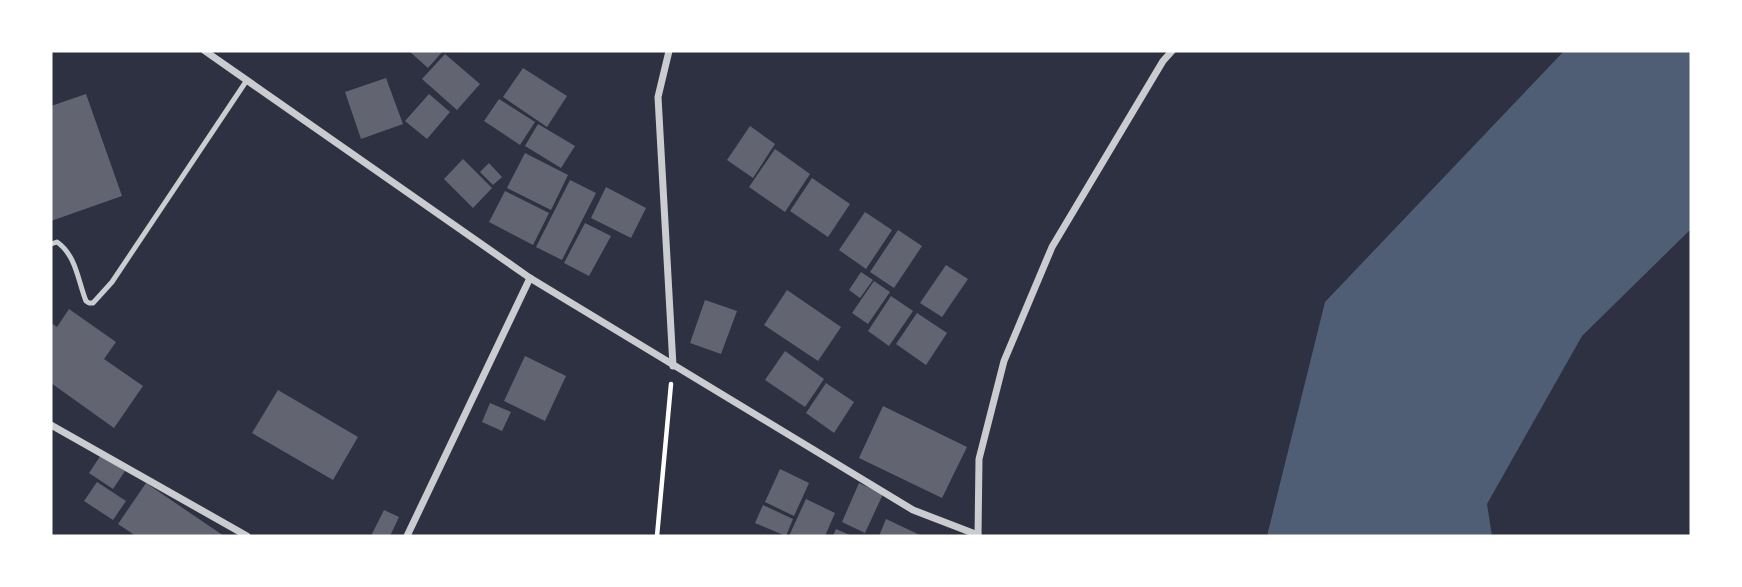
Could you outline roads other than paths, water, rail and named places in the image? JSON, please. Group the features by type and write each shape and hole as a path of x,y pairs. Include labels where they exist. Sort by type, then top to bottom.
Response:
{"street":[{"path":"205,51 530,278 913,510 978,535 979,459 1004,360 1052,247 1163,61 1172,51"},
{"path":"669,51 658,97 673,366"},
{"path":"407,536 530,278"},
{"path":"51,425 247,536"}],"lane":[{"path":"51,244 57,242 66,248 86,301 93,303 112,282 247,80"}],"water":[{"path":"1564,51 1691,51 1691,229 1582,336 1487,504 1492,536 1267,536 1325,302"}]}
